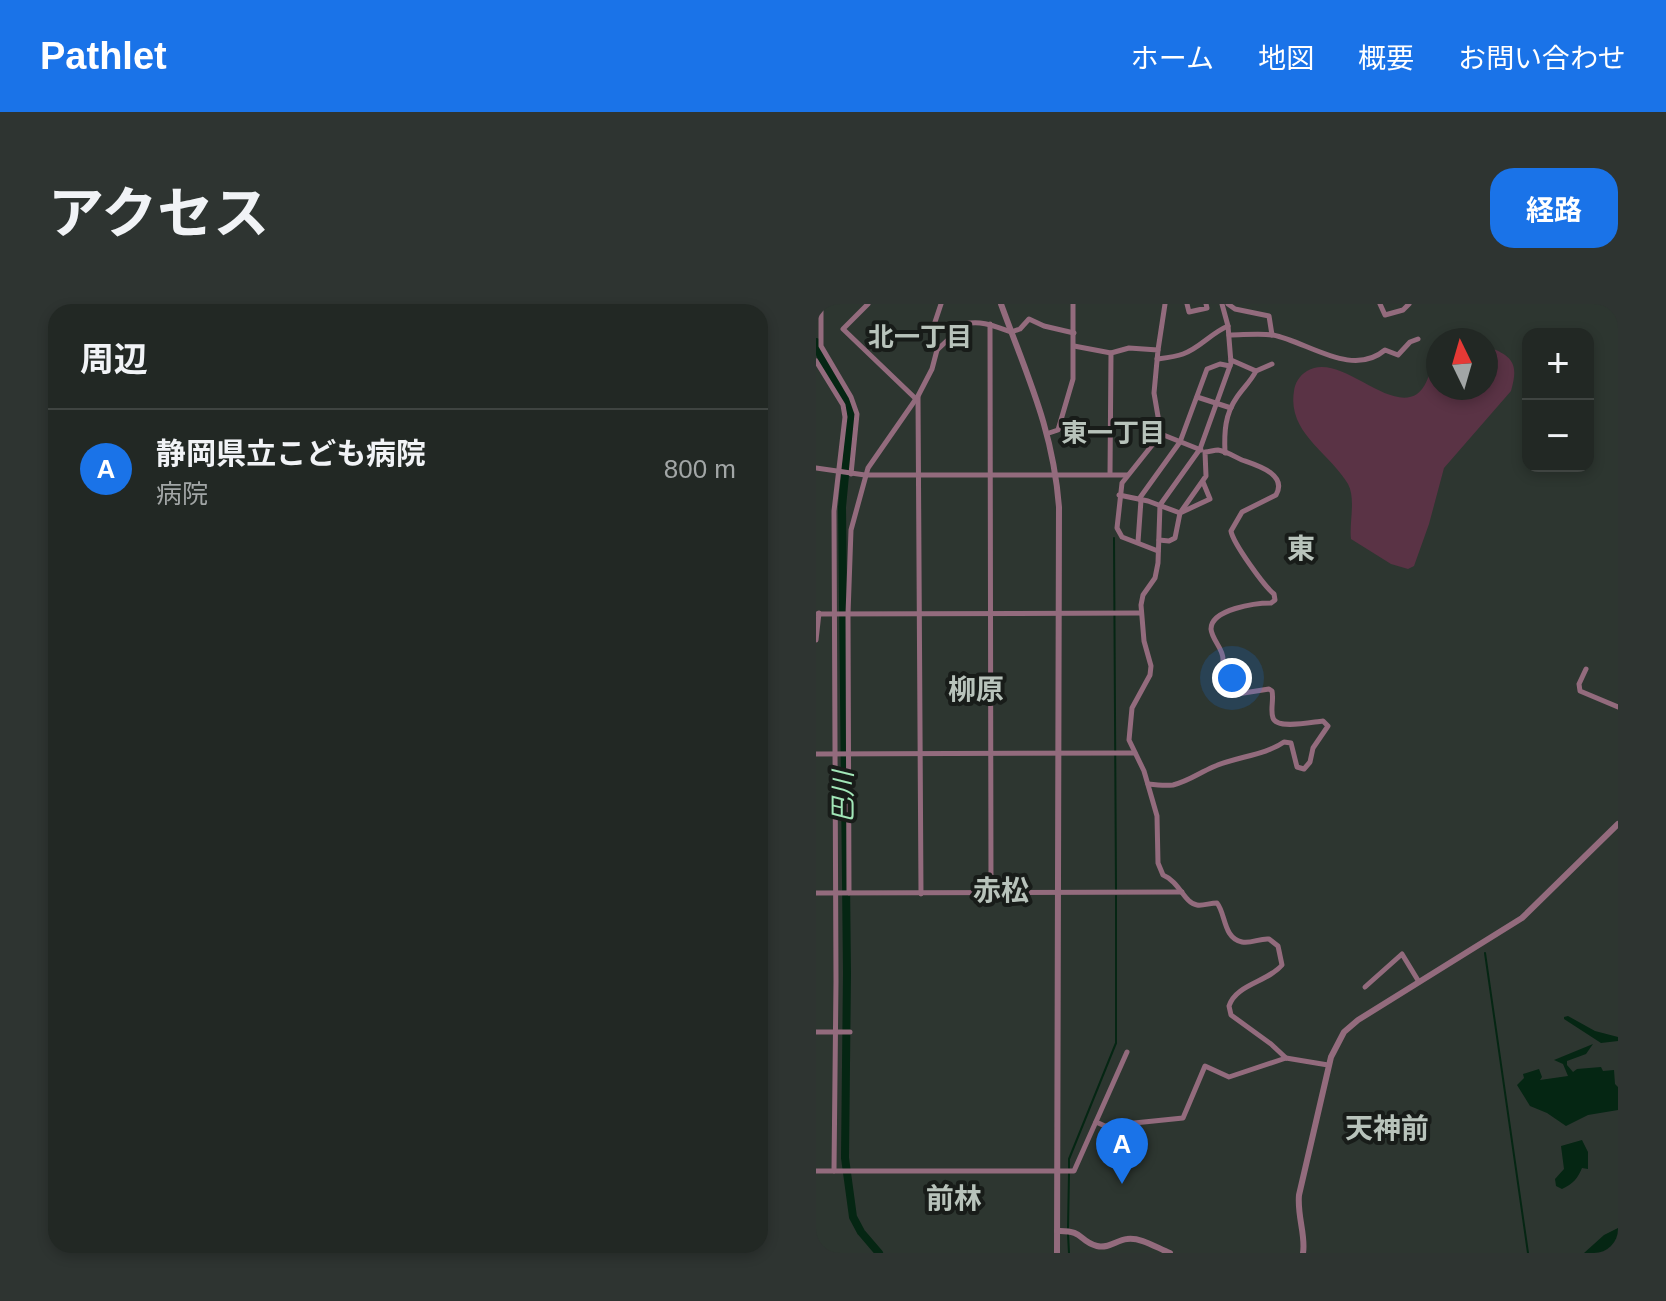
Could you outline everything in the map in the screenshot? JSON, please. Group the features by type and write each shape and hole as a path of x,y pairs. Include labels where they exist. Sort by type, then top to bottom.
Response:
{"street":[{"path":"821,304 821,346 851,397 857,414 851,474"},
{"path":"868,304 843,329 917,397 921,894"},
{"path":"849,893 850,538 865,475 932,369 937,350 932,331 941,304"},
{"path":"1001,304 1049,433 1057,475 1060,753 1060,1231 1057,1253"},
{"path":"1049,433 1058,430 1072,388 1073,304"},
{"path":"1158,551 1118,533 1119,495 1127,475 1161,434 1154,393 1165,304"},
{"path":"1187,304 1189,312 1207,308 1206,304"},
{"path":"1222,304 1228,326 1230,363 1202,451 1160,505 1155,578 1143,595 1141,613 1150,675 1132,708 1129,740 1148,784 1157,816 1159,870 1177,882 1195,905 1217,903 1228,932 1234,938 1242,942 1269,939 1278,946 1282,965 1278,970 1235,994 1229,1006 1231,1015 1237,1021 1286,1058"},
{"path":"1228,304 1235,309 1269,316 1272,335"},
{"path":"1380,304 1385,315 1403,310 1409,304"},
{"path":"937,350 965,324 990,324 1011,332 1020,329 1029,319 1074,333"},
{"path":"990,324 991,894"},
{"path":"1157,359 1185,354 1228,326"},
{"path":"1229,335 1272,335 1327,355 1366,359 1375,358 1385,350 1398,355 1410,342 1418,339"},
{"path":"1074,346 1111,353 1129,348 1158,350"},
{"path":"1110,474 1111,353"},
{"path":"816,361 843,405 845,417 834,511 834,1171"},
{"path":"1138,542 1140,499 1180,442 1207,369 1230,363 1256,371"},
{"path":"1225,453 1224,429 1231,408 1256,371 1272,364"},
{"path":"1197,397 1231,408"},
{"path":"1148,784 1170,786 1256,752 1272,750 1284,742 1291,743 1297,767 1304,769 1328,726 1323,721 1277,723 1272,717 1272,691 1231,695 1223,691 1221,685 1223,658 1211,633 1215,617 1223,612 1275,600 1274,594 1263,586 1249,560 1232,539 1232,526 1242,512 1276,495 1279,482 1265,469 1219,450 1202,451 1161,434"},
{"path":"1159,540 1175,538 1180,513 1203,482 1207,465 1202,451"},
{"path":"816,468 865,475 1127,475"},
{"path":"1119,495 1180,513 1210,499 1203,482"},
{"path":"816,640 817,614 1141,613"},
{"path":"1586,669 1579,684 1580,691 1618,707"},
{"path":"816,754 1135,753"},
{"path":"1303,1253 1304,1242 1298,1216 1299,1195 1328,1065 1336,1043 1348,1028 1522,918 1618,824"},
{"path":"816,893 1182,892"},
{"path":"1365,987 1402,954 1419,982"},
{"path":"816,1032 850,1032"},
{"path":"816,1171 1074,1171 1127,1052"},
{"path":"1096,1122 1105,1126 1183,1118 1205,1066 1229,1077 1286,1058 1328,1065"},
{"path":"1060,1231 1074,1231 1105,1250 1117,1242 1134,1239 1170,1253"}],"shaded area":[{"path":"1498,351 1508,357 1514,367 1511,391 1444,468 1429,524 1414,566 1408,569 1391,564 1351,539 1352,504 1348,484 1303,431 1294,406 1294,391 1302,375 1320,367 1348,374 1392,396 1405,398 1417,394 1426,381 1426,400 1498,400"},
{"path":"1568,1016 1595,1031 1618,1037 1618,1041 1601,1043 1564,1019"},
{"path":"1593,1044 1586,1054 1567,1061 1567,1065 1573,1072 1601,1067 1603,1071 1614,1070 1618,1110 1588,1115 1566,1126 1530,1106 1517,1085 1524,1078 1523,1074 1539,1069 1540,1080 1568,1076 1563,1064 1554,1060"},
{"path":"1582,1140 1588,1152 1588,1169 1582,1168 1575,1180 1562,1189 1556,1186 1555,1179 1564,1169 1561,1146"},
{"path":"1618,1228 1618,1253 1584,1253 1604,1235"}],"waterway":[{"name":"巴川","path":"816,311 817,304"},
{"name":"巴川","path":"816,342 851,412 842,507 847,973 845,1158 853,1217 879,1253"},
{"path":"1114,538 1116,889"},
{"path":"1069,1168 1069,1159 1116,1043 1116,896"},
{"path":"1485,953 1528,1253"},
{"path":"1068,1228 1069,1174"},
{"path":"1068,1234 1069,1253"}],"place":[{"name":"静岡県立こども病院","path":"1122,1184"}],"district":[{"name":"北一丁目","path":"920,337"},
{"name":"東一丁目","path":"1113,433"},
{"name":"東","path":"1301,548"},
{"name":"柳原","path":"976,689"},
{"name":"赤松","path":"1001,890"},
{"name":"天神前","path":"1387,1128"},
{"name":"前林","path":"954,1198"}]}
